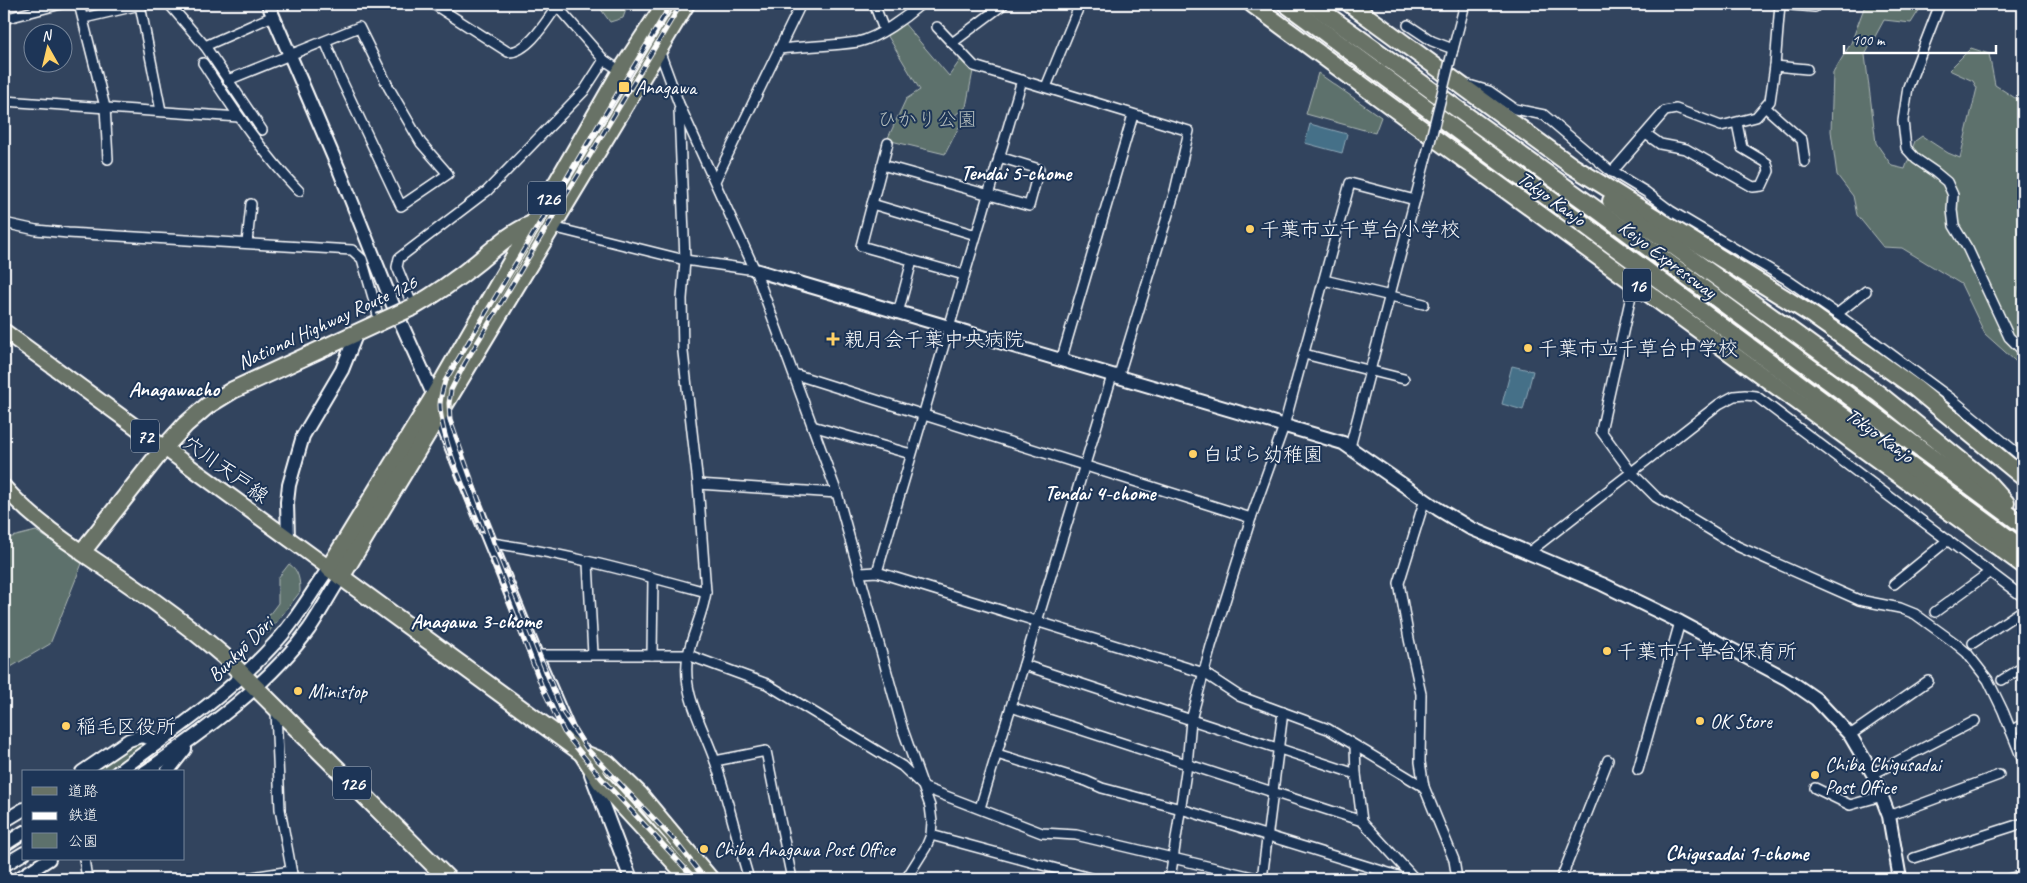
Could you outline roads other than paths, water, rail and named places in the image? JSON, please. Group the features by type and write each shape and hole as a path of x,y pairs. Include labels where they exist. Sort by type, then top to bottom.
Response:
{"highway":[{"name":"126","path":"437,404 532,224 621,71 665,4"},
{"name":"126","path":"335,573 437,404 552,227 686,4"},
{"name":"Tokyo Kanjo","path":"1252,4 2023,565"},
{"name":"Keiyo Expressway","path":"1286,4 2023,549"},
{"name":"Keiyo Expressway","path":"1312,4 1608,218 2023,525"},
{"name":"Tokyo Kanjo","path":"1350,4 1460,82 1572,166 1812,315 1915,388 2023,477"},
{"path":"1498,111 1507,125 1879,394 1986,482 2023,520"},
{"name":"National Highway Route 126","path":"82,552 163,449 185,425 207,406 232,390 356,335 413,307 436,294 504,240 532,224"},
{"name":"126","path":"82,552 142,592 205,640 276,707 448,879"},
{"path":"335,573 582,753 606,763 639,794 710,879"},
{"path":"582,753 600,781 690,879"}],"main road":[{"name":"穴川天戸線","path":"4,331 335,573"},
{"path":"4,487 35,518 82,552"}],"street":[{"path":"4,19 61,4"},
{"path":"79,4 105,107 108,159"},
{"path":"168,4 205,46 262,130"},
{"path":"268,4 291,55 393,305 437,404 445,431 536,655 568,729 582,753 631,879"},
{"path":"433,4 508,52 516,52 536,35 556,5 604,60 621,71"},
{"path":"716,181 801,4"},
{"path":"879,4 876,9 884,30"},
{"path":"780,49 860,42 908,16 921,4"},
{"path":"952,43 1004,4"},
{"path":"1046,87 1080,4"},
{"path":"1350,447 1465,4"},
{"path":"1612,172 1665,111 1676,109 1721,126 1756,117 1770,101 1780,4 1815,7"},
{"path":"1940,4 1908,87 1903,121 1906,148 1916,159 1947,182 1953,195 1954,226 1968,249 2009,337 2023,351"},
{"path":"84,18 140,5 161,111"},
{"path":"205,46 273,16"},
{"path":"1408,25 1452,51"},
{"path":"228,80 291,55 324,41 359,27 389,88 421,143 448,174 401,206 324,41"},
{"path":"937,27 974,66 1190,132 1175,192 1085,466 980,808"},
{"path":"659,50 679,104 716,181 755,270 837,493 861,573 903,730 930,806 931,835 926,847 906,879"},
{"path":"413,307 397,267 399,258 487,191 584,91 604,60"},
{"path":"203,64 267,156 299,191"},
{"path":"1775,66 1807,69"},
{"path":"877,572 1022,80"},
{"path":"1460,82 1489,91 1515,109 1544,115 1612,172 1646,192 1671,211 1786,279 1837,314 1953,400 2023,458"},
{"path":"4,101 239,117"},
{"path":"679,104 685,260 682,300 683,352 698,484 706,592 704,606 688,655 688,689 691,702 715,761 749,879"},
{"path":"1765,107 1802,140 1805,162"},
{"path":"1060,361 1133,114"},
{"path":"1646,134 1660,144 1686,149 1753,187 1762,186 1768,170 1767,162 1742,148 1736,123"},
{"path":"888,143 861,246 964,275"},
{"path":"882,165 1029,206 1039,169 999,157"},
{"path":"1170,879 1187,765 1190,720 1251,518 1284,426 1350,183 1414,200"},
{"path":"247,243 251,204"},
{"path":"872,204 976,235"},
{"path":"4,223 36,230 68,233 352,250 362,259 380,322"},
{"path":"552,227 685,260 755,270 1344,443 1425,500 1470,528 1602,584 1680,622 1787,679 1816,699 1850,735 1873,774 1890,816 1896,878"},
{"path":"898,313 912,261"},
{"path":"1324,280 1424,304"},
{"path":"1837,314 1866,291"},
{"path":"1632,296 1602,431 1631,472 1656,497 1738,546 1859,600 1900,608 1915,614 1967,653 1988,680 2023,762"},
{"path":"288,539 287,502 289,485 303,436 342,370 356,335"},
{"path":"1304,354 1404,379"},
{"path":"794,374 1251,518"},
{"path":"1528,553 1720,404 1734,396 1745,394 1756,396 2023,597"},
{"path":"812,426 911,454"},
{"path":"698,484 837,493"},
{"path":"1425,500 1399,583 1421,694 1420,762 1424,787 1454,860 1457,879"},
{"path":"1894,584 1948,540"},
{"path":"492,544 520,547 706,592"},
{"path":"588,563 593,654"},
{"path":"861,573 877,572 1204,673 1240,696 1328,729 1424,787"},
{"path":"1935,612 1990,572"},
{"path":"149,770 196,735 255,687 309,629 335,573"},
{"name":"Bunkyō Dōri","path":"121,770 231,688 275,644 335,573"},
{"path":"652,655 653,578"},
{"path":"1972,644 2023,610"},
{"path":"1638,770 1680,622"},
{"path":"536,655 688,655 767,684 902,766 925,788 1042,832 1076,835 1261,879 1283,712"},
{"path":"1024,665 1278,750 1356,774"},
{"path":"2002,680 2023,667"},
{"path":"1850,735 1928,681"},
{"path":"239,879 292,875 280,809 276,707"},
{"path":"1011,707 1273,794 1362,821 1415,879"},
{"path":"1873,774 1975,720"},
{"path":"2011,731 2023,724"},
{"path":"169,770 196,735"},
{"path":"85,770 129,740 141,736 160,741"},
{"path":"1355,746 1356,774 1362,821"},
{"path":"715,761 766,751 792,879"},
{"path":"997,754 1086,781 1102,788 1181,809 1408,879"},
{"path":"1561,879 1608,760"},
{"path":"1890,816 1998,775"},
{"path":"1815,788 1850,805 1882,796"},
{"path":"4,822 22,810"},
{"path":"1914,858 2023,823"},
{"path":"4,845 22,833"},
{"path":"931,835 1094,879"},
{"path":"4,865 22,854"},
{"path":"18,879 47,860"},
{"path":"84,860 87,879"},
{"path":"2008,879 2023,875"}],"water":[{"path":"1310,124 1347,134 1342,153 1305,143"},
{"path":"1512,366 1533,371 1523,410 1502,404"}],"railway":[{"path":"482,531 456,468 445,435 440,405 445,381 671,4"},
{"path":"681,4 465,363 451,390 449,403 450,420 493,540 562,711 587,749 676,842 705,879"},
{"path":"493,559 542,687 564,732 601,778 695,879"}],"place":[{"name":"Anagawa","path":"624,87"},
{"name":"千葉市立千草台小学校","path":"1250,229"},
{"name":"親月会千葉中央病院","path":"833,339"},
{"name":"千葉市立千草台中学校","path":"1528,348"},
{"name":"白ばら幼稚園","path":"1193,454"},
{"name":"千葉市千草台保育所","path":"1607,651"},
{"name":"Ministop","path":"298,691"},
{"name":"OK Store","path":"1700,721"},
{"name":"稲毛区役所","path":"66,726"},
{"name":"Chiba Chigusadai Post Office","path":"1815,775"},
{"name":"Chiba Anagawa Post Office","path":"704,849"}],"district":[{"name":"Tendai 5-chome","path":"1016,173"},
{"name":"Anagawacho","path":"174,389"},
{"name":"Tendai 4-chome","path":"1100,493"},
{"name":"Anagawa 3-chome","path":"476,621"},
{"name":"Chigusadai 1-chome","path":"1737,853"}],"park label":[{"name":"ひかり公園","path":"927,119"}]}
